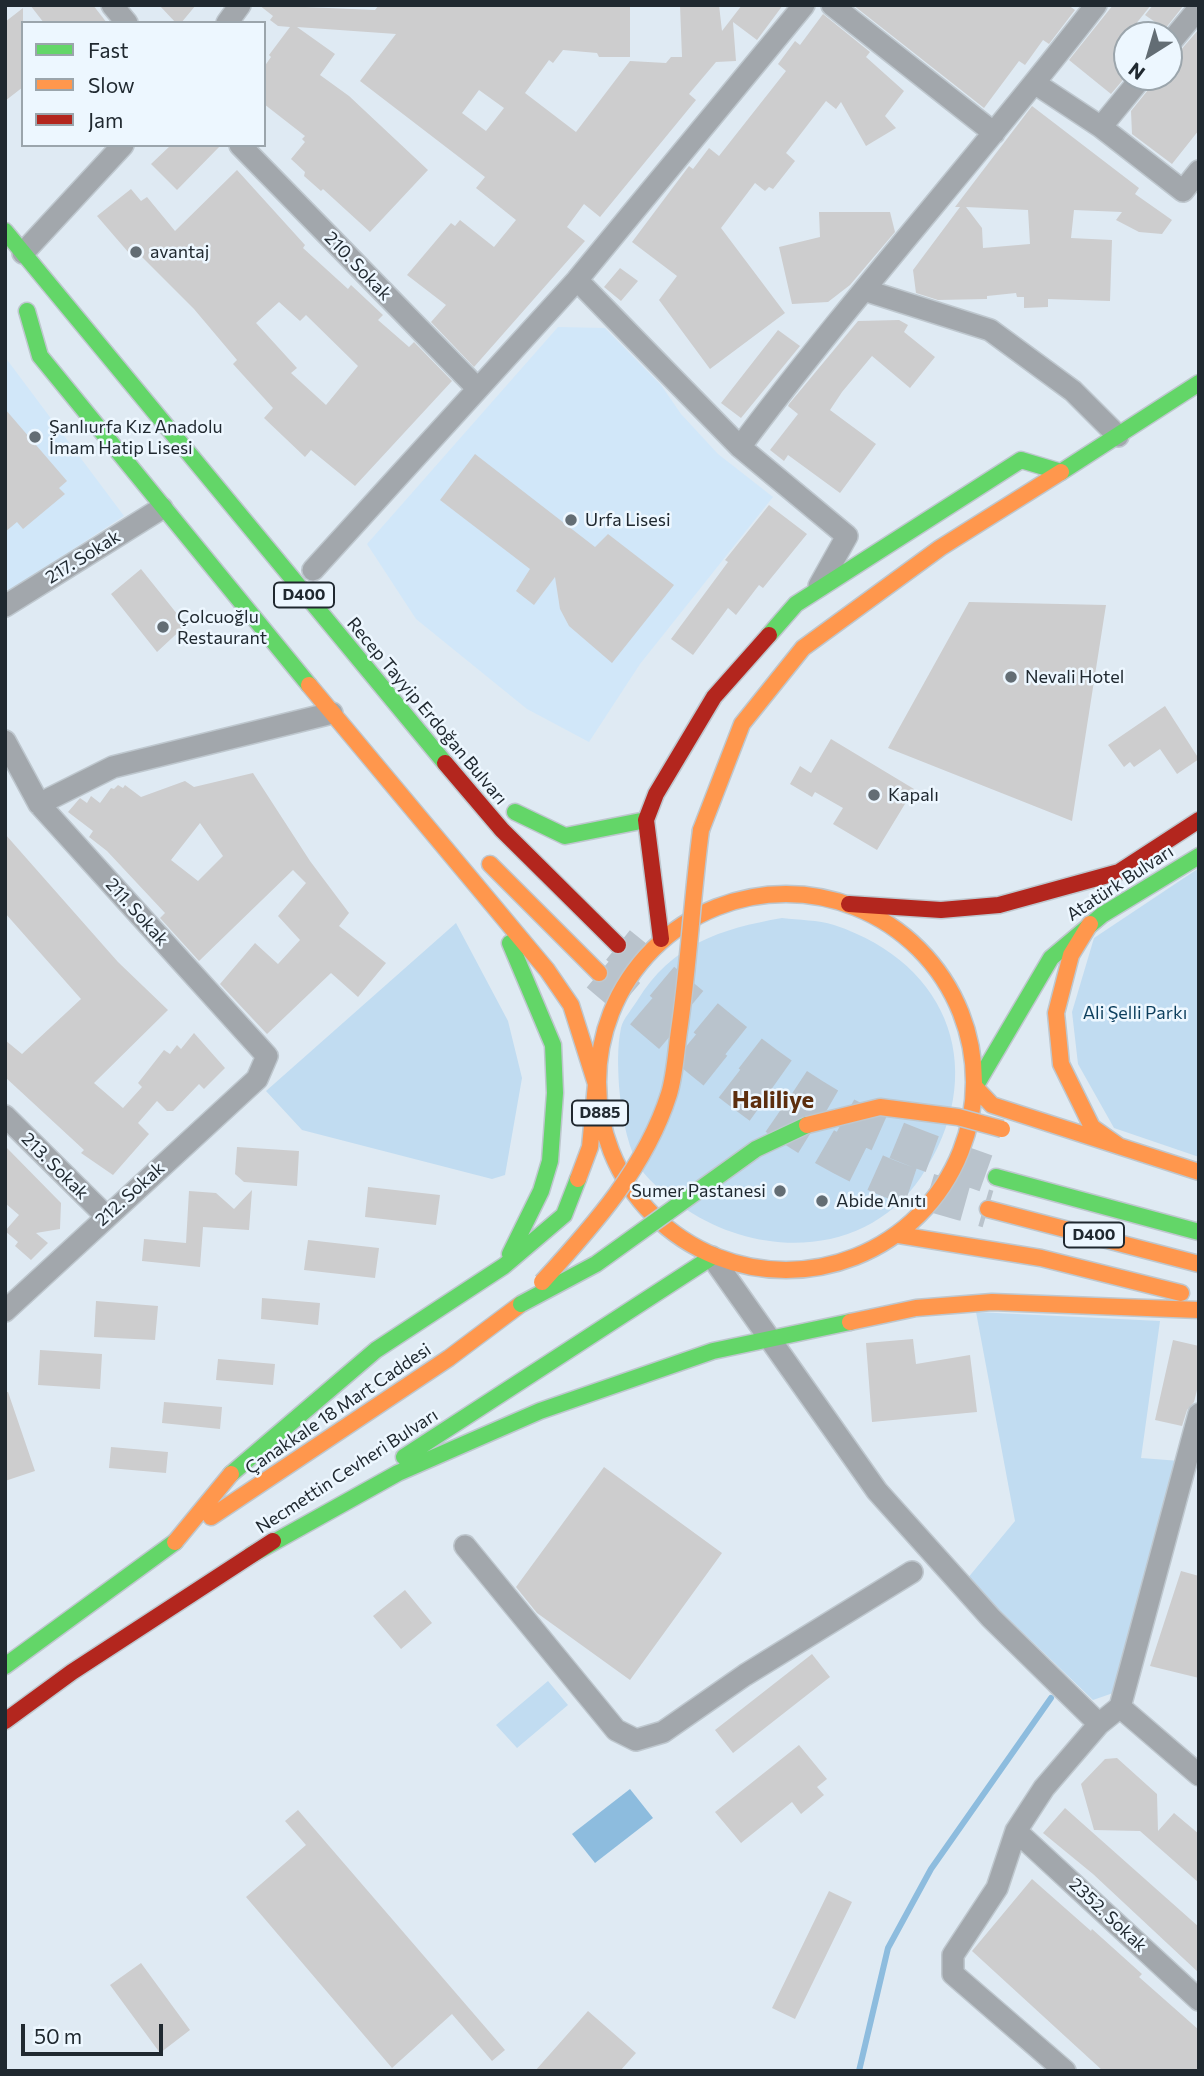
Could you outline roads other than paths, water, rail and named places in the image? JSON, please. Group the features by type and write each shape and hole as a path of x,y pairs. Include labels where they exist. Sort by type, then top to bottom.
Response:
{"main road":[{"name":"Recep Tayyip Erdoğan Bulvarı","path":"5,231 502,830 618,945"},
{"path":"43,278 88,305"},
{"path":"5,1666 175,1542 234,1471 376,1350 504,1266 564,1215 590,1147 596,1084 571,1005 547,970 162,508 40,356 23,307 53,343"},
{"path":"521,1304 603,1215 650,1139 669,1093 688,978 692,888 701,830 742,724 803,648 940,548 1199,383"},
{"path":"661,939 646,820 656,794 714,697 796,604 817,590 1021,460 1061,472"},
{"path":"542,841 511,807 565,836 646,820"},
{"path":"849,904 940,910 999,905 1119,872 1199,820"},
{"path":"477,848 513,890 599,973"},
{"name":"Atatürk Bulvarı","path":"975,1087 1051,958 1090,924 1199,856"},
{"name":"D885","path":"770,893 810,895 849,904 886,922 908,939 945,980 963,1016 973,1051 975,1087 966,1143 939,1194 899,1235 841,1264 776,1272 712,1257 665,1228 628,1188 604,1138 596,1084 603,1030 625,981 661,939 694,917 730,901 770,893"},
{"path":"496,909 553,1045 555,1093 550,1161 541,1191 504,1266"},
{"path":"1090,924 1071,955 1056,1013 1061,1064 1092,1127 1119,1146"},
{"path":"641,930 661,939"},
{"path":"975,1087 992,1105 1199,1172"},
{"path":"521,1304 596,1264 673,1206 756,1149 810,1124 880,1107 958,1117 1009,1132"},
{"name":"D400","path":"996,1177 1199,1232"},
{"name":"D400","path":"988,1209 1199,1264"},
{"path":"899,1235 967,1242 1070,1263 1199,1297"},
{"name":"Necmettin Cevheri Bulvarı","path":"10,1727 72,1671 525,1378 605,1321 712,1257"},
{"path":"251,1555 398,1473 540,1411 713,1351 768,1337 916,1308 992,1302 1199,1310"},
{"name":"Çanakkale 18 Mart Caddesi","path":"175,1542 449,1358 521,1304"}],"street":[{"path":"112,5 125,21"},
{"path":"228,21 240,5"},
{"path":"832,5 994,132"},
{"path":"740,447 807,357 1036,83 1096,5"},
{"path":"1183,27 1199,8"},
{"path":"313,570 476,387 578,280 794,9"},
{"path":"1036,83 1101,127 1183,191 1199,171"},
{"path":"1101,127 1131,91"},
{"path":"23,253 121,147"},
{"name":"210. Sokak","path":"242,147 476,387"},
{"path":"578,280 740,447 847,536 817,590"},
{"path":"864,290 990,330 1073,391 1118,436"},
{"name":"217. Sokak","path":"5,606 162,508"},
{"path":"39,804 113,766 332,713"},
{"name":"211. Sokak","path":"6,743 39,804 267,1056 257,1079"},
{"name":"212. Sokak","path":"5,1311 257,1079"},
{"name":"213. Sokak","path":"5,1116 106,1216"},
{"path":"712,1257 877,1491 991,1618 1099,1724"},
{"path":"1065,2071 953,1974 953,1955 997,1888 1016,1831 1044,1788 1099,1724 1120,1707 1199,1414"},
{"path":"465,1546 616,1730 636,1740 663,1732 745,1675 912,1572"},
{"path":"1120,1707 1199,1776"},
{"name":"2352. Sokak","path":"1016,1831 1199,2000"}],"waterway":[{"path":"859,2071 888,1948 931,1869 1051,1698"}],"tunnel":[{"path":"618,945 723,1032 805,1093 873,1130 996,1177"},
{"path":"599,973 731,1083 801,1132 889,1179 988,1209"}],"place":[{"name":"avantaj","path":"136,252"},
{"name":"Şanlıurfa Kız Anadolu İmam Hatip Lisesi","path":"35,437"},
{"name":"Urfa Lisesi","path":"571,520"},
{"name":"Çolcuoğlu Restaurant","path":"163,627"},
{"name":"Nevali Hotel","path":"1011,677"},
{"name":"Kapalı","path":"874,795"},
{"name":"Sumer Pastanesi","path":"780,1191"},
{"name":"Abide Anıtı","path":"822,1201"}],"district":[{"name":"Haliliye","path":"773,1100"}],"park label":[{"name":"Ali Şelli Parkı","path":"1135,1013"}]}
